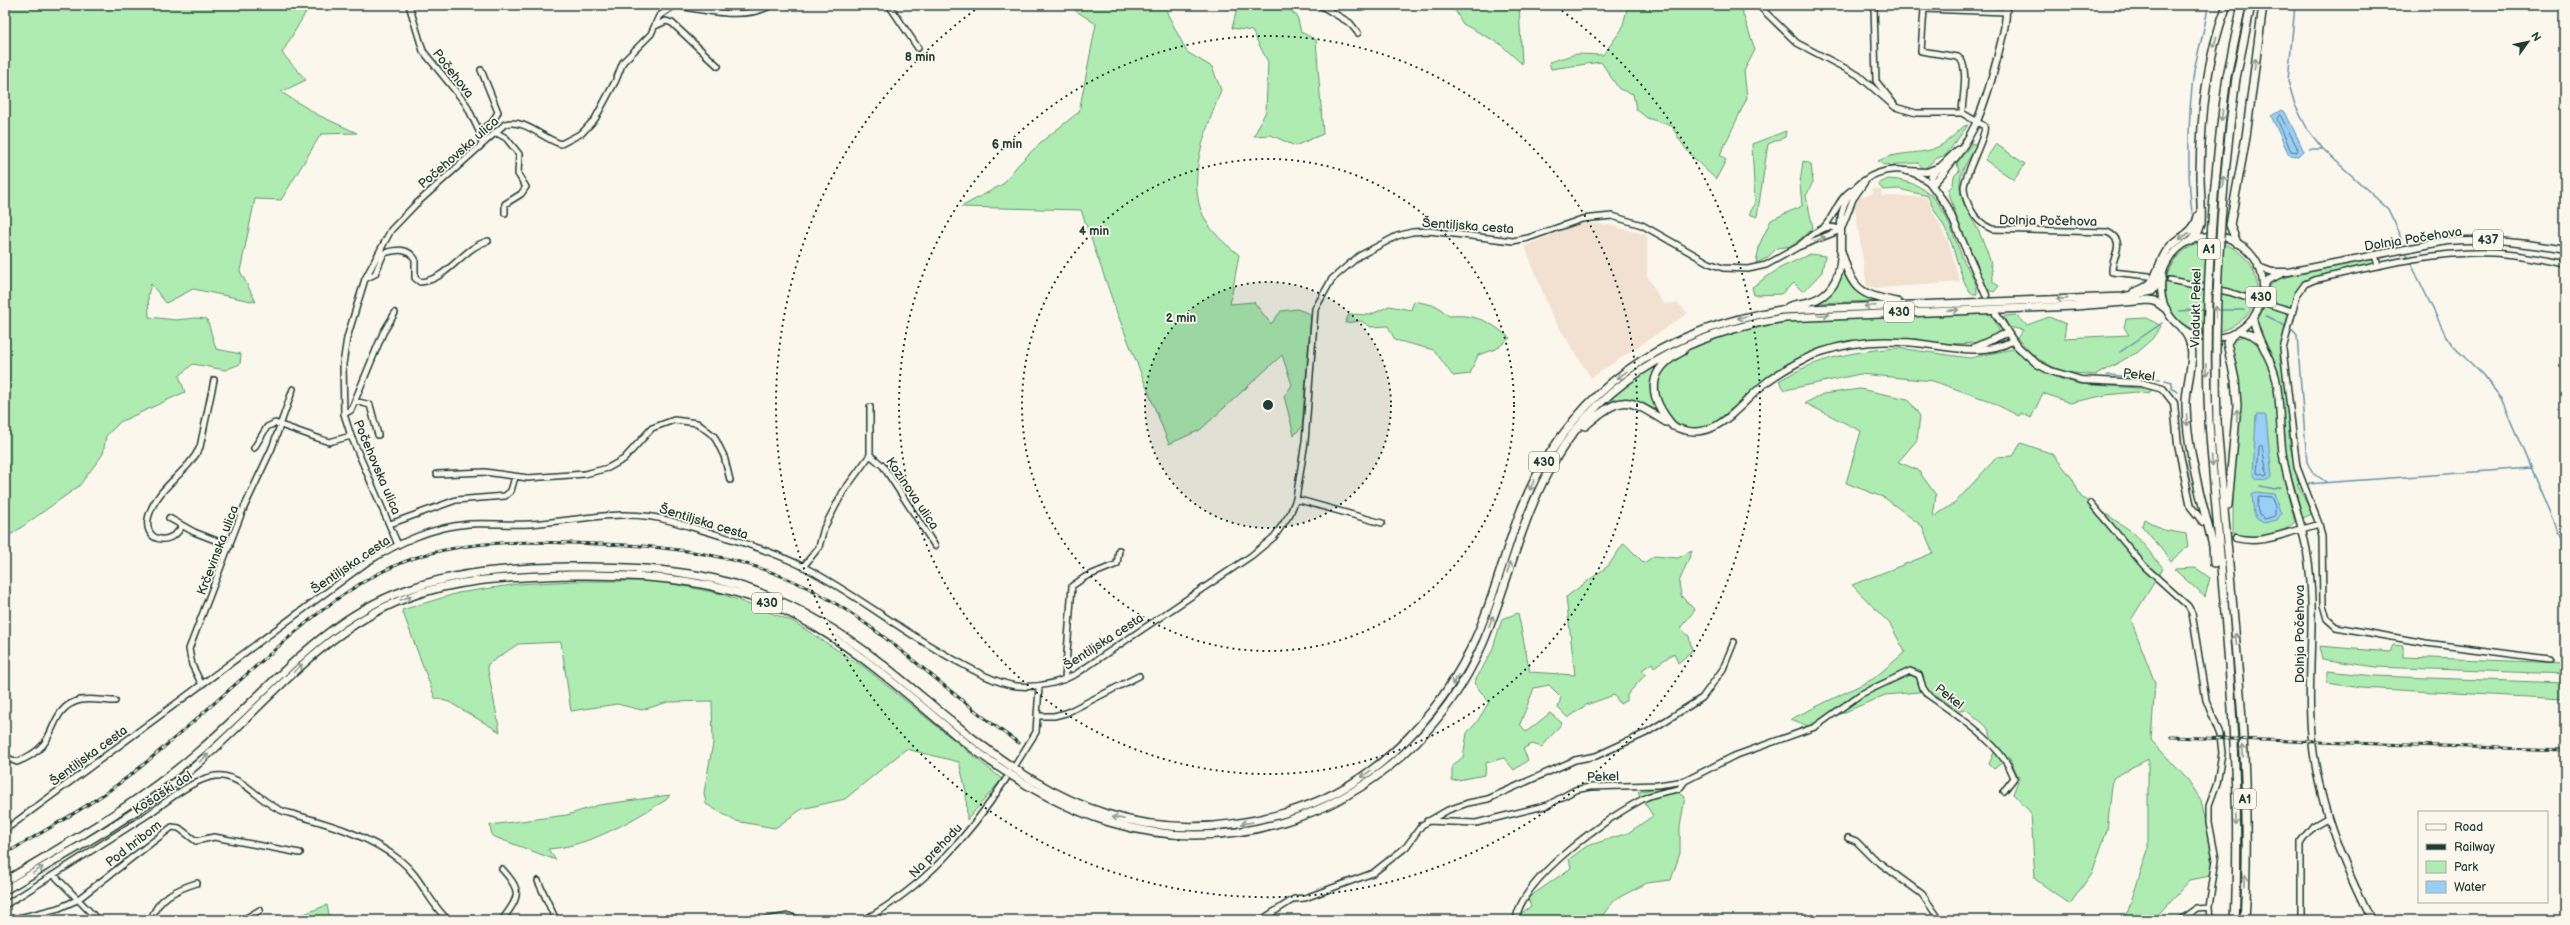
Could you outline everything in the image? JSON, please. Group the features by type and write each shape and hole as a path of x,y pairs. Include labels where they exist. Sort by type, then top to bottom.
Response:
{"highway":[{"path":"2191,241 2200,228 2202,133 2207,78 2213,51 2227,5"},
{"name":"Viadukt Pekel","path":"2221,582 2209,422 2207,291 2216,166 2228,76 2242,5"},
{"name":"Viadukt Pekel","path":"2228,539 2217,421 2216,292 2219,219 2236,78 2251,5"},
{"path":"2237,243 2230,225 2247,130 2262,5"},
{"path":"2101,297 2139,291 2148,286 2154,279 2165,253 2195,226 2200,202"},
{"path":"1841,251 1849,274 1862,291 1876,298 1909,304"},
{"path":"1781,310 1811,301 1830,290 1839,274 1841,251"},
{"name":"430","path":"5,880 150,792 198,752 303,652 352,616 400,592 462,574 509,569 645,567 708,576 755,590 797,608 862,648 963,731 1043,788 1074,804 1111,817 1159,826 1201,828 1247,823 1290,812 1322,799 1360,778 1388,758 1423,722 1447,691 1474,645 1488,609 1514,529 1538,472 1580,413 1616,379 1670,343 1706,328 1748,316 1781,310 2101,297 2147,293 2155,288 2162,278"},
{"name":"430","path":"5,890 118,822 179,779 205,757 298,668 338,634 358,621 404,598 455,584 545,576 645,576 706,584 752,597 793,614 853,651 996,766 1051,800 1108,823 1161,834 1192,836 1248,831 1281,823 1333,803 1365,785 1410,749 1436,721 1455,695 1484,641 1531,505 1567,442 1603,400 1621,385 1660,358 1716,333 1754,322 1784,318 1836,314 2021,308 2149,300 2166,309"},
{"path":"2182,329 2189,338 2192,348 2186,405 2189,438 2213,546 2215,571 2221,582"},
{"path":"2228,539 2230,532 2228,502 2237,405 2235,380 2227,342 2236,332"},
{"path":"1672,426 1657,406 1654,387 1657,376 1668,360 1716,333"},
{"path":"1567,442 1604,409 1617,404 1626,403 1643,407 1672,426"},
{"name":"A1","path":"2228,539 2243,753 2246,838 2244,920"},
{"name":"A1","path":"2221,582 2234,755 2237,840 2235,920"}],"main road":[{"path":"1931,184 1956,158 1978,122 2000,46 2006,8"},
{"path":"1965,144 1932,176 1931,184 1947,206 1986,295"},
{"path":"1906,171 1931,171 1942,166"},
{"path":"1841,230 1841,251"},
{"name":"430","path":"2217,237 2237,243 2252,256 2258,267 2263,288 2261,301 2253,317 2236,332 2217,338 2204,338 2182,329 2166,309 2161,294 2162,278 2170,258 2191,241 2217,237"},
{"name":"Dolnja Počehova","path":"2263,288 2273,277 2288,272 2447,241 2482,239 2526,243 2565,250"},
{"name":"Dolnja Počehova","path":"2258,267 2272,272 2288,272"},
{"name":"Pekel","path":"1996,314 2012,341 2037,364 2066,377 2101,382 2141,383 2163,389 2174,403 2178,445 2191,507 2203,522"},
{"name":"Dolnja Počehova","path":"2253,317 2255,328 2276,378 2283,455 2308,554 2312,603 2310,706 2312,740 2327,818 2343,863 2370,920"},
{"path":"2236,332 2252,335 2263,344"},
{"path":"1971,348 2007,333"},
{"path":"1672,426 1692,432 1710,430 1728,418 1779,373 1830,350 1883,342 1992,349 2012,341"},
{"path":"2236,538 2250,541 2261,541 2302,529"}],"street":[{"name":"Počehova","path":"409,5 423,51 457,92 479,132 492,123 498,112 481,70"},
{"path":"675,5 716,13 757,11 771,5"},
{"name":"Počehovska ulica","path":"398,545 351,436 344,414 343,364 347,338 365,279 382,244 401,218 481,141 505,124 519,123 552,142 561,144 573,140 595,119 616,80 623,62 646,39 655,26 659,16 675,5"},
{"path":"889,5 918,48"},
{"path":"1320,5 1350,23 1358,33"},
{"path":"1758,5 1797,44 1858,75 1895,107 1916,113 1962,113 1978,122"},
{"path":"1874,5 1876,81 1895,107"},
{"path":"1962,113 1964,64 1960,58 1954,56 1921,50 1924,9 2006,8"},
{"path":"655,26 666,21 672,23 718,66"},
{"name":"Dolnja Počehova","path":"1978,122 1984,126 1985,131 1971,161 1964,188 1972,211 1981,223 1992,229 2107,232 2115,238 2118,247 2112,272 2150,276"},
{"path":"479,132 481,141"},
{"path":"495,132 506,138 519,154 518,174 526,187 521,194 505,204 505,213"},
{"path":"1841,230 1843,209 1853,190 1867,179 1883,172 1906,171 1931,184"},
{"path":"1841,230 1853,199 1867,179"},
{"name":"Šentiljska cesta","path":"1798,247 1823,228 1834,215 1844,196 1853,190"},
{"name":"Šentiljska cesta","path":"5,830 346,577 398,545 423,534 454,526 536,524 626,514 670,520 771,553 803,567 837,585 928,645 974,670 1015,686 1039,687 1065,680 1251,556 1274,537 1290,514 1296,499 1311,382 1315,309 1327,286 1341,269 1378,244 1397,236 1429,231 1513,241 1528,238 1582,219 1612,216 1642,225 1700,258 1723,268 1758,268 1798,247 1841,230"},
{"path":"1823,228 1831,226 1841,230"},
{"name":"Počehovska ulica","path":"365,279 375,274 384,253 401,250 409,253 415,259 415,278 420,282 425,282 439,276 471,249 488,240"},
{"name":"Dolnja Počehova","path":"2292,311 2300,289 2310,281 2414,259 2467,253 2493,253 2565,264"},
{"path":"2375,255 2378,266"},
{"path":"2170,280 2229,292 2254,300"},
{"path":"2268,304 2292,311 2283,349 2292,440 2301,482 2319,524 2302,529"},
{"path":"344,414 351,410 383,333 395,313"},
{"path":"182,526 173,537 162,540 152,534 148,522 152,510 164,489 196,455 200,447 214,380"},
{"name":"Krčevinska ulica","path":"202,684 192,665 189,649 281,424 293,389"},
{"path":"355,401 370,406 378,435"},
{"path":"803,567 819,547 824,528 842,492 870,455 870,407"},
{"path":"437,474 485,472 515,477 569,475 608,468 624,459 652,428 674,420 697,423 714,436 724,456 730,480"},
{"path":"254,448 267,427 281,424 329,442 351,436"},
{"name":"Kozinova ulica","path":"870,455 882,466 935,546"},
{"path":"390,524 456,500 486,499 505,496 511,491 515,477"},
{"path":"1296,499 1382,523"},
{"path":"2091,503 2145,567 2188,606 2192,613 2206,700 2220,735 2222,753 2217,783 2209,804 2209,822 2216,867 2209,907 2210,920"},
{"path":"169,518 182,526 230,546"},
{"name":"Dolnja Počehova","path":"2319,524 2322,537 2325,613 2330,624 2336,628 2426,643 2549,659"},
{"path":"1065,680 1070,596 1072,586 1079,580 1117,564 1119,550"},
{"name":"Pekel","path":"1428,821 1448,810 1468,803 1488,799 1560,766 1596,756 1646,733 1702,698 1723,669 1734,642"},
{"name":"Pekel","path":"1428,821 1476,823 1548,805 1575,790 1590,787 1658,785 1685,781 1734,756 1815,727 1856,697 1910,672 1918,675 1927,694 1978,731 2003,760 2014,778 2004,790"},
{"path":"1038,716 1054,716 1066,713 1139,676"},
{"path":"1016,764 1036,732 1039,687"},
{"path":"5,757 17,762 32,755 43,745 58,715 74,702 90,699 115,701"},
{"name":"Košaški dol","path":"5,905 54,875 190,786 209,777 221,776 234,778 274,808 336,826 395,856 407,866 446,919"},
{"name":"Na prehodu","path":"864,920 890,905 926,877 976,824 1006,779"},
{"path":"1516,920 1517,910 1529,890 1544,873 1569,850 1618,814 1648,797 1680,789 1685,781"},
{"path":"2301,920 2301,841 2313,826 2327,818"},
{"path":"1261,920 1294,900 1305,898 1373,873 1406,847 1415,831 1428,821"},
{"name":"Pod hribom","path":"77,900 172,827 178,828 196,842 214,837 300,853"},
{"path":"1848,838 1856,841 1873,858 1922,894 1940,920"},
{"path":"502,869 516,885 517,891 511,909 502,920"},
{"path":"54,875 98,920"},
{"path":"538,881 556,920"},
{"path":"151,920 153,913 168,896 177,889 196,883"},
{"path":"11,920 59,908 77,900"},
{"path":"2180,920 2197,908 2209,907"},
{"path":"243,920 260,910"},
{"path":"765,920 789,916 800,920"}],"shaded area":[{"path":"1873,188 1881,190 1882,196 1926,197 1949,244 1960,282 1878,288 1867,286 1855,208 1857,198 1873,193"},
{"path":"1581,223 1609,225 1647,235 1647,276 1663,304 1677,303 1688,313 1591,378 1552,316 1525,246"}],"green space":[{"path":"5,5 310,5 282,53 306,80 281,92 318,115 357,133 321,134 281,200 255,199 240,271 256,302 193,289 166,303 151,284 148,295 149,317 176,320 195,318 207,319 216,349 241,354 240,364 225,370 193,364 179,376 185,392 120,422 106,436 103,454 79,486 5,539"},
{"path":"1067,5 1165,5 1168,15 1187,52 1212,67 1221,90 1208,125 1198,162 1198,199 1204,216 1214,232 1239,255 1230,304 1254,302 1271,324 1281,311 1297,309 1311,314 1302,427 1294,435 1284,396 1292,385 1282,355 1200,430 1169,444 1117,313 1081,210 961,207 1003,184 1017,166 1041,142 1079,112 1096,24"},
{"path":"1238,5 1283,5 1297,16 1301,32 1316,40 1323,134 1295,146 1271,135 1254,136 1266,111 1268,62 1252,31 1232,28"},
{"path":"1452,5 1519,5 1522,64 1499,43 1463,24"},
{"path":"1628,5 1740,5 1755,50 1744,71 1747,98 1720,155 1726,160 1716,179 1691,155 1681,142 1672,126 1647,118 1636,109 1633,94 1619,89 1601,62 1551,69 1549,62 1576,54 1603,55 1622,29"},
{"path":"1968,125 1946,155 1937,158 1924,169 1918,163 1884,165 1878,161 1895,155 1926,151 1937,147 1951,138 1964,126"},
{"path":"1786,131 1785,137 1768,144 1757,217 1749,214 1755,204 1752,144"},
{"path":"1972,143 1976,145 1961,175 1960,190 1964,204 1986,249 1992,269 1993,282 1999,286 1994,292 1988,290 1957,219 1948,190 1953,185 1954,176 1959,171 1957,163"},
{"path":"1996,144 2025,164 2014,180 1985,160"},
{"path":"1803,161 1811,164 1813,182 1806,196 1813,228 1792,246 1777,248 1767,258 1756,263 1760,243 1771,220 1802,206 1800,183"},
{"path":"1888,179 1905,182 1919,187 1930,194 1938,204 1945,215 1962,257 1976,284 1977,294 1971,294 1963,279 1949,236 1928,196 1899,189 1883,190 1878,184"},
{"path":"2204,242 2216,242 2227,245 2237,250 2245,257 2251,265 2255,275 2257,286 2256,298 2167,277 2172,264 2180,254 2191,246"},
{"path":"1810,254 1825,256 1822,272 1803,292 1794,283 1781,294 1754,295 1752,287 1780,268"},
{"path":"2371,259 2374,262 2371,266 2306,280 2297,289 2290,307 2266,301 2269,287 2277,279"},
{"path":"1843,267 1852,285 1876,301 1814,303 1819,300"},
{"path":"2166,280 2188,284 2255,302 2244,318 2230,328 2215,332 2199,331 2185,325 2173,314 2167,299"},
{"path":"1414,301 1437,306 1449,316 1467,316 1482,320 1496,327 1510,338 1496,349 1478,355 1470,374 1453,376 1434,350 1395,340 1388,326 1371,327 1361,321 1345,323 1349,314 1370,315 1389,306 1411,310"},
{"path":"2265,305 2288,314 2281,343 2280,360 2285,378 2290,446 2299,483 2297,484 2312,514 2303,518 2286,456 2282,395 2277,371 2256,324"},
{"path":"1978,313 1992,314 2000,333 1988,340 1972,343 1954,344 1877,339 1861,340 1816,351 1794,360 1774,372 1720,420 1701,428 1691,428 1681,425 1672,419 1659,401 1657,391 1658,381 1666,365 1684,352 1698,345 1742,331 1774,324 1843,317"},
{"path":"2016,315 2027,325 2049,317 2066,324 2064,338 2129,335 2124,327 2126,319 2147,318 2161,326 2152,339 2136,353 2096,375 2063,372 2036,358 2017,338 2023,330 2008,327 2004,316"},
{"path":"2245,336 2257,344 2266,357 2271,374 2275,394 2282,468 2295,522 2281,531 2265,536 2249,536 2233,533 2233,484 2239,422 2231,345 2236,338"},
{"path":"1898,348 1970,358 2013,349 2045,372 2061,379 2080,384 2152,389 2149,394 2136,392 2106,395 2070,403 2043,393 2031,418 2021,413 2019,416 1987,400 1933,381 1860,374 1785,390 1779,381 1807,367 1836,357 1866,351"},
{"path":"1664,359 1653,387 1656,407 1661,415 1637,402 1604,405 1634,380"},
{"path":"1860,389 1908,399 1920,416 1917,440 1898,462 1918,470 1936,495 1933,517 1955,503 1997,457 2013,456 2021,443 2053,454 2072,478 2081,497 2134,533 2163,568 2131,620 2155,683 2151,740 2188,780 2201,800 2214,859 2210,876 2190,880 2153,920 2125,920 2148,850 2148,759 2113,778 2107,830 2092,873 2070,904 2035,879 2031,813 2013,794 2019,778 2009,757 1994,769 1989,764 1996,748 1987,727 1967,710 1960,711 1930,691 1885,695 1810,727 1791,719 1873,679 1905,652 1890,624 1852,585 1933,553 1922,526 1885,498 1846,483 1861,431 1805,403 1823,394"},
{"path":"2144,519 2164,530 2186,534 2188,546 2171,561 2142,526"},
{"path":"1624,543 1644,563 1654,556 1678,558 1692,551 1679,582 1681,596 1695,610 1680,628 1689,636 1692,651 1678,663 1674,653 1654,667 1652,663 1642,670 1645,675 1627,695 1627,700 1620,704 1614,695 1586,705 1568,718 1558,708 1561,697 1549,685 1534,688 1520,724 1526,732 1550,713 1562,723 1542,747 1532,744 1523,749 1528,760 1514,770 1504,758 1486,763 1485,775 1452,781 1452,766 1463,757 1467,733 1477,722 1489,702 1474,683 1492,651 1502,619 1518,613 1530,672 1575,675 1566,597 1608,566"},
{"path":"2196,568 2210,578 2205,597 2174,569"},
{"path":"574,581 659,581 722,594 792,621 864,667 1002,779 967,820 966,791 959,762 906,749 845,799 802,809 775,828 735,821 706,804 704,793 713,743 712,701 668,702 642,710 617,704 571,711 561,642 518,644 487,665 500,732 449,702 435,698 402,610 458,593 518,584"},
{"path":"2393,645 2403,646 2403,657 2565,663 2565,674 2376,667 2322,659 2319,646 2390,652"},
{"path":"2327,671 2375,676 2565,683 2565,699 2360,688 2327,683"},
{"path":"1668,785 1685,797 1680,827 1680,853 1671,880 1647,883 1614,900 1599,920 1518,920 1518,916 1531,906 1528,898 1571,868 1569,859 1587,846 1628,833 1653,816 1638,792"},
{"path":"670,795 666,800 624,824 595,838 564,847 548,849 556,860 492,836 490,825 567,815 599,805"},
{"path":"327,905 330,920 290,920 291,919"}],"water":[{"path":"2281,110 2285,112 2302,147 2303,151 2298,156 2289,155 2271,116"},
{"path":"2256,415 2265,415 2266,417 2272,477 2268,480 2256,479 2253,476"},
{"path":"2256,492 2274,494 2281,514 2277,520 2264,523 2257,519 2254,514 2252,494"}],"waterway":[{"path":"2192,213 2189,161 2190,105 2194,71 2206,22 2208,5"},
{"path":"2295,5 2288,81 2295,105 2308,130 2323,149 2388,209 2399,232 2403,248"},
{"path":"2309,149 2323,149"},
{"path":"2405,251 2446,336 2453,346 2482,374 2501,398 2565,550"},
{"path":"2179,311 2205,309"},
{"path":"2219,310 2244,310"},
{"path":"2266,316 2285,326"},
{"path":"2120,352 2162,323"},
{"path":"2291,329 2297,336 2307,462 2312,472 2326,482"},
{"path":"2107,375 2160,379"},
{"path":"2165,380 2172,382 2172,389 2178,392"},
{"path":"2307,484 2530,468"},
{"path":"2260,486 2275,489 2280,487"}],"tunnel":[{"path":"2253,300 2268,304"},
{"path":"2206,523 2236,538"}],"railway":[{"path":"5,854 76,812 127,778 300,628 338,598 379,573 401,563 424,555 467,546 512,542 556,542 656,547 711,555 764,570 816,592 870,626 993,725 1019,743"},
{"path":"2171,737 2565,750"}]}
